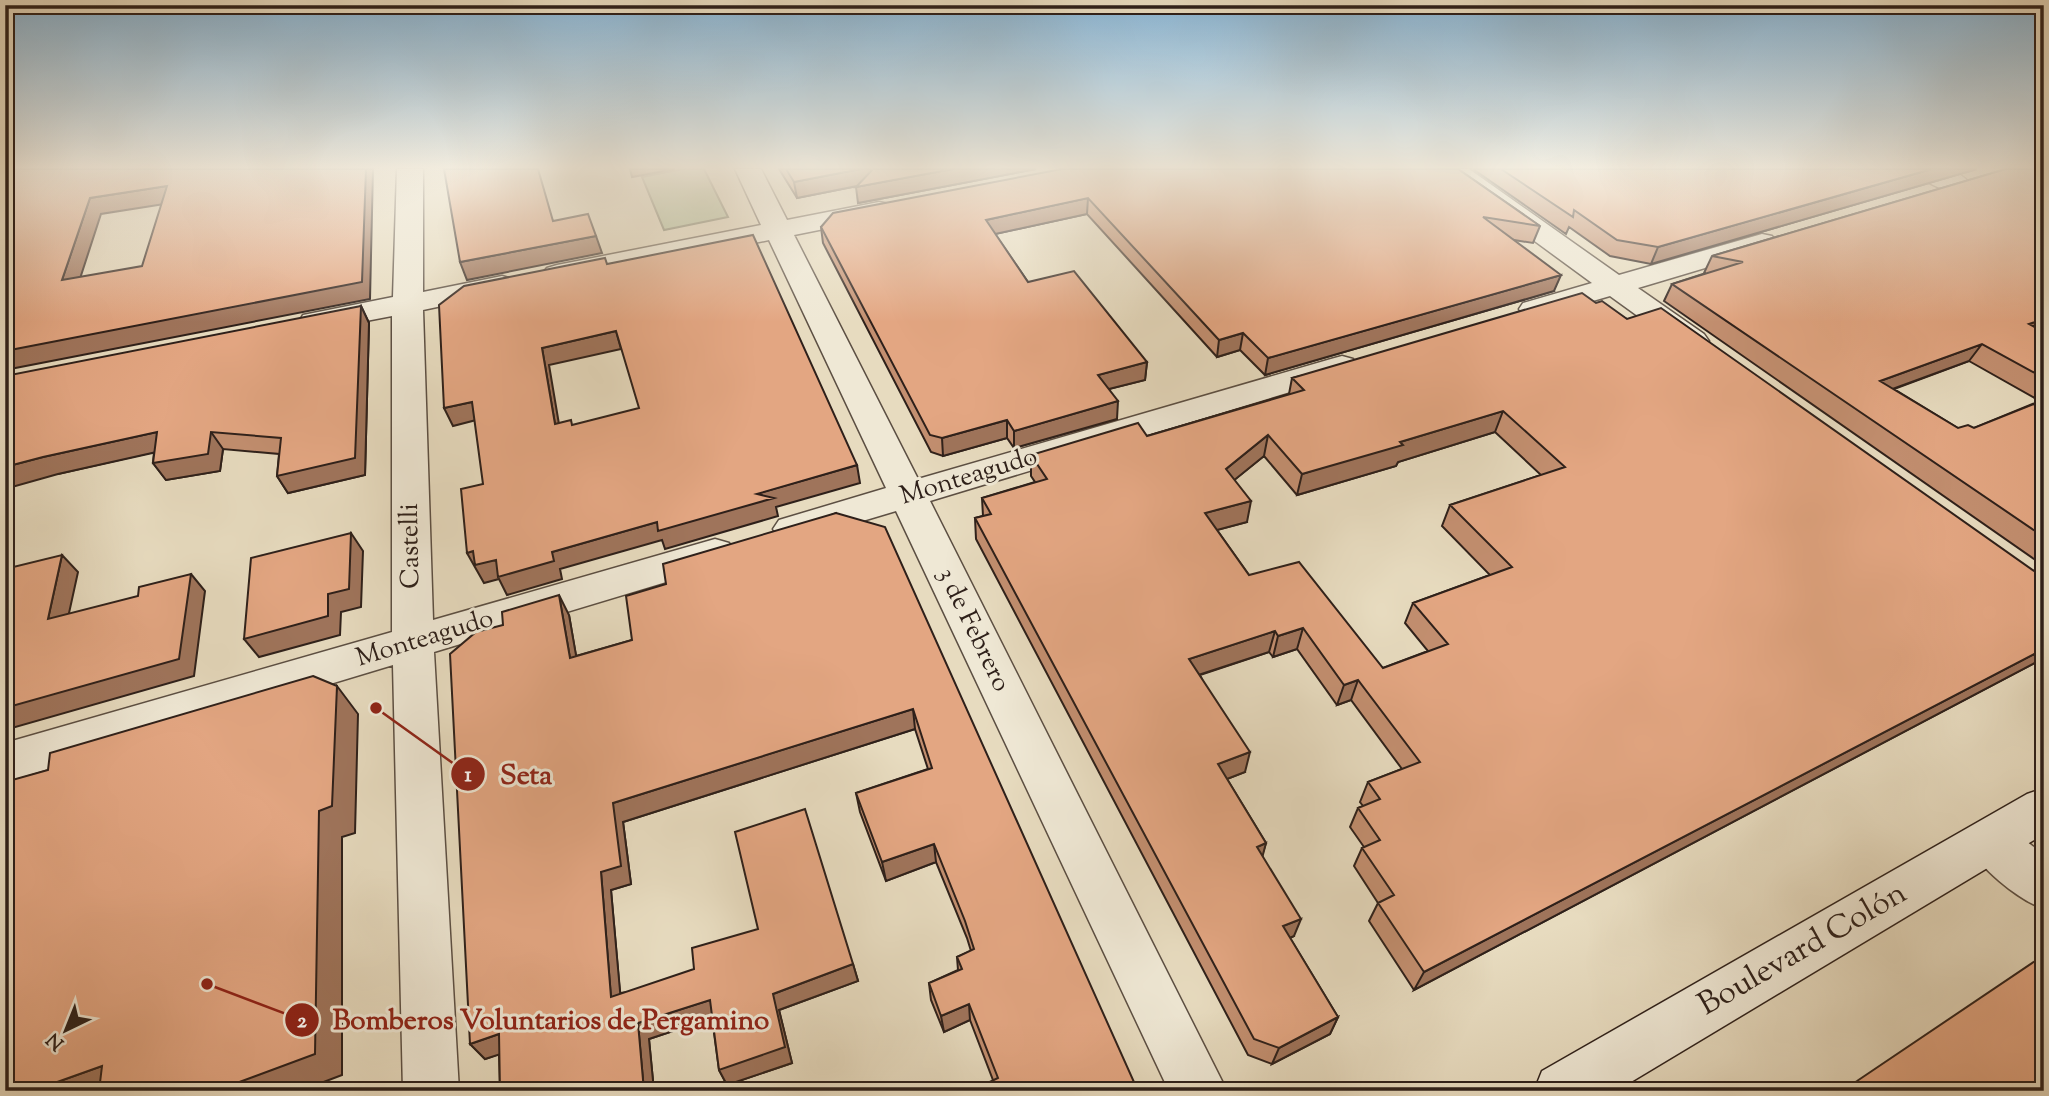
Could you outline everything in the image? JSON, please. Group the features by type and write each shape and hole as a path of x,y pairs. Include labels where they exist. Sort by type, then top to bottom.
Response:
{"street":[{"name":"Castelli","path":"408,220 406,304 413,643 431,1091"},
{"name":"3 de Febrero","path":"775,220 906,495 1199,1091"},
{"path":"286,328 826,220"},
{"path":"1523,220 1716,357"},
{"path":"1507,317 1799,231"},
{"name":"Monteagudo","path":"5,763 1374,356"},
{"name":"Boulevard Colón","path":"1562,1091 2044,809"},
{"path":"1990,841 2044,886"}],"green space":[{"path":"660,220 713,220 664,230"}],"building":[{"path":"5,220 82,220 62,280 142,266 156,220 364,220 362,282 5,351"},
{"path":"453,220 590,220 596,236 460,262"},
{"path":"827,220 986,220 1028,282 1074,271 1147,362 1098,375 1118,401 1014,431 1007,420 942,438 930,435 821,227"},
{"path":"1108,220 1487,220 1561,275 1268,358 1243,333 1219,340"},
{"path":"1503,220 1532,220 1540,226"},
{"path":"1589,220 1752,220 1658,247 1617,240"},
{"path":"1833,220 2044,220 2044,319 2029,324 2044,332 2044,378 1982,344 1880,381 1958,428 1968,425 1974,428 2044,400 2044,537 1672,284 1743,262 1712,256"},
{"path":"753,235 857,465 757,494 774,498 658,531 657,522 552,552 554,561 498,577 496,560 475,565 473,551 467,553 461,489 483,484 472,402 444,408 439,305 464,286 605,258 607,264","holes":["616,331 639,408 572,425 571,420 555,424 542,348"]},
{"path":"1582,293 1596,303 1602,301 1627,319 1661,308 2044,578 2044,649 1424,972 1378,903 1394,895 1362,848 1380,840 1358,808 1380,799 1368,782 1420,762 1358,680 1344,685 1303,628 1278,636 1275,631 1189,659 1250,752 1218,764 1266,843 1257,847 1301,919 1283,926 1338,1017 1279,1048 1254,1039 975,518 991,514 982,498 1047,479 1031,455 1138,423 1147,436 1304,390 1292,378","holes":["1503,411 1565,467 1450,505 1512,567 1413,603 1448,644 1383,668 1299,562 1249,575 1205,513 1251,501 1226,469 1268,435 1302,474 1403,445 1400,442"]},
{"path":"361,306 355,458 277,476 281,438 211,432 208,454 153,463 157,432 5,467 5,376"},
{"path":"836,513 885,527 1138,1091 971,1091 998,1078 969,1004 941,1016 929,983 962,969 957,957 974,949 965,921 934,844 882,862 856,793 932,768 913,709 613,803 621,866 601,872 611,997 694,969 692,948 758,929 735,832 805,809 853,964 773,994 785,1047 719,1070 710,1000 638,1023 644,1091 500,1091 499,1034 470,1044 450,654 476,632 503,625 502,612 559,595 570,658 632,640 626,596 666,584 663,564"},
{"path":"351,533 349,589 328,594 328,616 244,639 251,558"},
{"path":"62,555 48,619 138,596 139,587 191,574 179,659 5,708 5,569"},
{"path":"313,676 337,686 332,806 319,811 315,1054 215,1091 99,1091 102,1066 32,1091 5,1091 5,782 48,770 50,753"},
{"path":"2044,955 2044,1091 1841,1091 1857,1081"}],"place":[{"name":"Seta","path":"376,708"},
{"name":"Bomberos Voluntarios de Pergamino","path":"207,984"}]}
